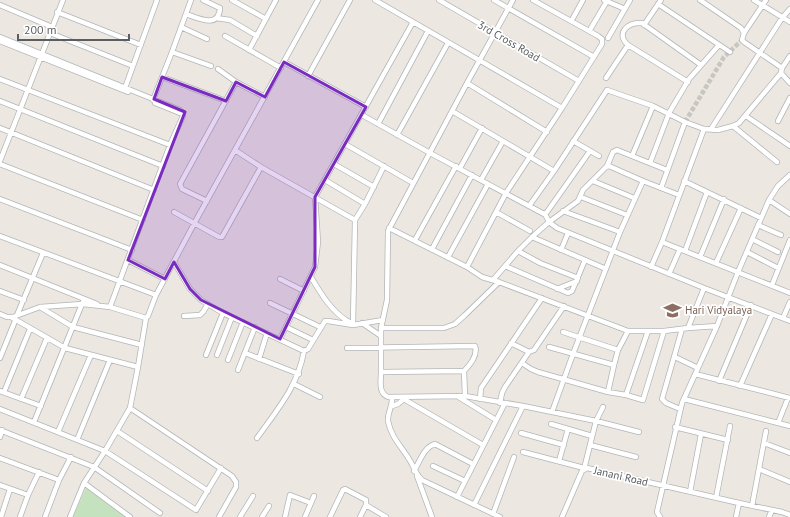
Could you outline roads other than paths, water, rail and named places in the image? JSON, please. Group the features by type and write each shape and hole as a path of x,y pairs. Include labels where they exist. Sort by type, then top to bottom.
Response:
{"street":[{"path":"57,12 60,0"},
{"path":"63,0 51,27 0,159 143,220"},
{"path":"125,88 157,0"},
{"path":"153,100 191,0"},
{"path":"203,0 220,8 216,18"},
{"path":"232,0 266,19"},
{"path":"70,517 84,483 106,451 130,408 146,318 156,295 318,0"},
{"path":"308,76 350,0"},
{"path":"375,0 562,108"},
{"name":"3rd Cross Road","path":"439,0 579,81"},
{"path":"494,0 594,57"},
{"path":"513,0 389,228 387,234 386,300 381,328 381,391 385,396 402,398 465,396 596,421 639,432"},
{"path":"467,267 506,193 547,132 602,44 600,38 533,0"},
{"path":"573,18 583,0"},
{"path":"608,38 630,0"},
{"path":"700,0 739,26 744,34"},
{"path":"754,0 790,22"},
{"path":"766,0 744,34 742,40 782,68"},
{"path":"249,50 266,19 273,1"},
{"path":"591,28 605,1 625,9"},
{"path":"644,25 659,2 730,52"},
{"path":"0,5 51,27"},
{"path":"711,129 782,18 790,9"},
{"path":"57,12 141,45"},
{"path":"186,14 206,21 216,18 230,20 257,36"},
{"path":"280,339 315,267 317,256 316,197 413,22"},
{"path":"688,82 628,45 622,37 624,32 634,23 644,25 701,65"},
{"path":"40,56 51,27"},
{"path":"181,27 207,39"},
{"path":"378,124 428,31"},
{"path":"50,33 133,66"},
{"path":"225,36 281,68"},
{"path":"0,37 40,56 153,100"},
{"path":"0,41 125,88 183,113 110,307"},
{"path":"397,135 448,43"},
{"path":"650,163 669,113 688,82 719,44"},
{"path":"606,78 628,45"},
{"path":"172,52 211,66"},
{"path":"529,206 554,171 607,90 653,106 685,122 704,129 718,130 739,123 746,116 754,104 781,73 782,68 790,56"},
{"path":"284,62 366,107"},
{"path":"218,69 236,82 265,97"},
{"path":"781,73 790,83"},
{"path":"162,78 226,101"},
{"path":"0,79 170,145"},
{"path":"207,201 182,188 180,184 236,82"},
{"path":"467,83 547,132"},
{"path":"778,121 790,98"},
{"path":"0,101 163,166"},
{"path":"632,156 653,106"},
{"path":"452,111 554,171"},
{"path":"362,115 545,214 549,222 557,228 613,252 790,321"},
{"path":"746,116 790,146"},
{"path":"661,188 685,122"},
{"path":"733,126 777,162"},
{"path":"0,128 154,190"},
{"path":"415,240 482,128"},
{"path":"651,267 662,242 704,129"},
{"path":"481,180 503,141"},
{"path":"573,141 598,156"},
{"path":"345,144 413,184"},
{"path":"235,150 261,167 355,220"},
{"path":"493,280 532,237 581,198 583,190 607,166 612,152 615,150 667,170"},
{"path":"545,214 590,151"},
{"path":"334,164 374,187"},
{"path":"353,324 355,220 365,204 384,166"},
{"path":"607,166 679,195"},
{"path":"174,212 195,222 219,237 222,237 261,167"},
{"path":"432,249 472,175"},
{"path":"660,517 657,512 680,409 717,326 746,252 769,200 778,186 790,175"},
{"path":"325,180 365,204"},
{"path":"593,181 634,198"},
{"path":"552,412 579,337 620,232 634,198 643,181"},
{"path":"684,181 761,218"},
{"path":"448,257 488,184"},
{"path":"669,274 682,250 708,192"},
{"path":"581,198 627,215"},
{"path":"0,199 132,250"},
{"path":"700,257 724,200"},
{"path":"769,200 790,214"},
{"path":"716,263 741,208"},
{"path":"563,211 620,232"},
{"path":"496,212 530,231"},
{"path":"758,225 781,235"},
{"path":"389,228 448,257 482,276 628,331 664,331 717,326"},
{"path":"561,250 568,233"},
{"path":"0,236 156,295"},
{"path":"532,237 606,269"},
{"path":"752,240 778,252"},
{"path":"772,286 790,240"},
{"path":"662,242 772,286 789,291"},
{"path":"518,251 540,263 577,279"},
{"path":"746,252 778,268"},
{"path":"0,358 13,319 17,315 24,300 43,253"},
{"path":"128,260 165,278"},
{"path":"505,266 565,293 570,293 585,260"},
{"path":"174,262 190,289 195,295 208,304 223,313 304,351"},
{"path":"0,265 33,277 101,306"},
{"path":"311,277 320,292 338,315 353,324"},
{"path":"280,279 304,291"},
{"path":"557,289 577,279"},
{"path":"381,328 444,328 454,324 466,315 499,282"},
{"path":"688,328 704,288"},
{"path":"0,291 24,300"},
{"path":"480,399 481,388 542,298"},
{"path":"34,422 84,299"},
{"path":"783,318 790,302"},
{"path":"270,303 320,328"},
{"path":"17,315 40,307 82,304 110,307 146,318"},
{"path":"184,316 200,315 208,304"},
{"path":"719,380 751,305"},
{"path":"457,497 496,420 502,403 502,393 505,387 529,352 537,347 564,306"},
{"path":"40,307 73,327 142,345"},
{"path":"206,355 223,313"},
{"path":"0,314 13,319 65,348 138,367"},
{"path":"740,386 772,314"},
{"path":"217,356 232,317"},
{"path":"257,438 294,384 304,351 308,349 323,323 328,321 353,324 383,320"},
{"path":"228,360 243,322"},
{"path":"362,323 381,336"},
{"path":"286,327 314,340"},
{"path":"238,370 255,328"},
{"path":"30,329 2,392 41,406"},
{"path":"680,409 662,400 682,329"},
{"path":"608,392 618,350 628,331"},
{"path":"626,395 648,331"},
{"path":"522,363 531,369 564,380 643,400 664,331"},
{"path":"563,332 618,350"},
{"path":"259,359 267,333"},
{"path":"21,399 47,338"},
{"path":"511,343 529,352"},
{"path":"347,348 475,346 476,350 472,363 464,371 382,372"},
{"path":"549,347 614,365"},
{"path":"245,353 298,374"},
{"path":"58,432 91,355"},
{"path":"675,357 698,368"},
{"path":"77,440 110,360"},
{"path":"464,371 465,396"},
{"path":"695,374 789,398 778,423"},
{"path":"294,384 320,397"},
{"path":"457,396 496,420"},
{"path":"392,397 392,406 388,417 391,431 396,442 410,460 432,517"},
{"path":"392,406 398,404 402,398"},
{"path":"402,398 483,445"},
{"path":"684,399 790,426"},
{"path":"474,505 523,406"},
{"path":"523,452 584,469 596,421 603,407"},
{"path":"130,408 232,476 236,484 219,517"},
{"path":"0,409 106,451 196,510 221,468"},
{"path":"551,424 592,436"},
{"path":"716,498 730,426"},
{"path":"676,427 728,440"},
{"path":"559,461 568,429"},
{"path":"0,437 1,430 94,467 160,513"},
{"path":"117,431 208,491"},
{"path":"752,506 766,431"},
{"path":"522,432 564,445"},
{"path":"690,492 701,434"},
{"path":"764,443 790,453"},
{"path":"415,472 424,453 429,447 435,444 473,464"},
{"path":"590,445 636,457"},
{"path":"45,517 59,480 71,457"},
{"path":"493,514 514,457"},
{"path":"0,458 59,480"},
{"path":"432,466 465,481"},
{"name":"Janani Road","path":"562,517 584,469 587,468 790,515"},
{"path":"759,469 790,482"},
{"path":"20,517 39,472"},
{"path":"415,472 422,480 500,517"},
{"path":"84,483 130,517"},
{"path":"0,485 28,495"},
{"path":"1,517 10,489"},
{"path":"330,517 343,490 364,499 366,505 382,516"},
{"path":"285,517 290,495 311,503"},
{"path":"240,517 253,496"},
{"path":"305,517 314,496"},
{"path":"736,517 739,503"},
{"path":"360,517 366,505"},
{"path":"262,517 268,506"},
{"path":"769,517 772,510"}],"tunnel":[{"path":"685,122 724,57 742,40"}],"place":[{"name":"Hari Vidyalaya","path":"672,310"}]}
